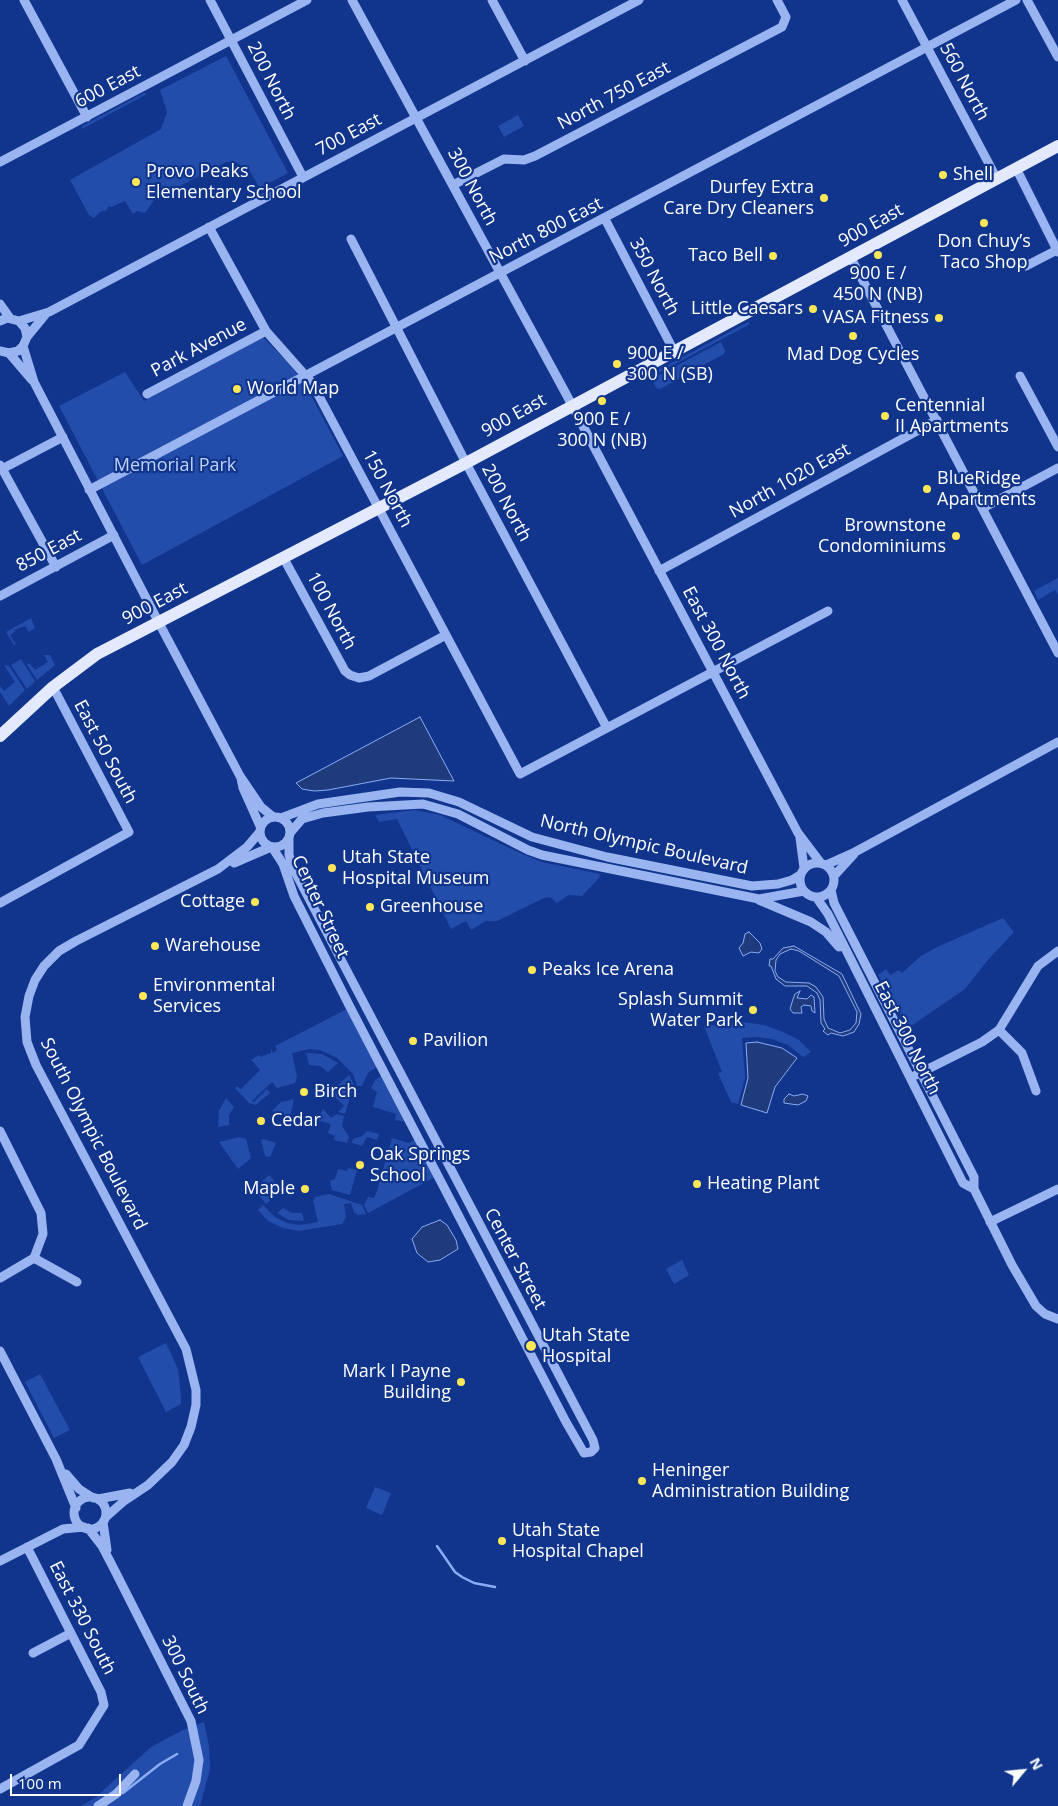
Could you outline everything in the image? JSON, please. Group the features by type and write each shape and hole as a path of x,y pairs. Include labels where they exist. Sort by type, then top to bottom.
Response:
{"main road":[{"name":"900 East","path":"0,736 53,687 97,654 466,462 1058,146"}],"street":[{"path":"24,0 87,117"},
{"name":"200 North","path":"210,0 303,178"},
{"name":"600 East","path":"0,162 307,0"},
{"name":"300 North","path":"352,0 605,468"},
{"path":"492,0 525,61"},
{"name":"700 East","path":"0,321 15,320 49,312 637,0"},
{"name":"North 750 East","path":"453,185 504,159 524,160 536,156 782,27 786,22 785,12 777,0"},
{"name":"560 North","path":"902,0 996,179"},
{"name":"North 800 East","path":"89,490 306,374 605,219 1016,0"},
{"path":"1027,0 1058,57"},
{"path":"1016,168 1057,251 1026,266"},
{"name":"350 North","path":"605,219 674,351"},
{"name":"150 North","path":"209,227 266,331 306,374 520,774 607,728"},
{"name":"200 North","path":"351,239 466,462 607,728"},
{"path":"850,258 1058,653"},
{"path":"0,304 25,328 27,337"},
{"name":"700 East","path":"23,346 27,337 49,312"},
{"name":"Park Avenue","path":"147,394 266,331"},
{"path":"3,352 18,351 23,346 34,382 240,776 261,808 288,824 289,835 284,844 272,847 263,842 260,830 242,788 240,776"},
{"path":"3,352 34,382"},
{"path":"1020,376 1058,447"},
{"name":"North 1020 East","path":"659,571 937,420"},
{"path":"56,567 1,468 63,437"},
{"name":"East 300 North","path":"605,468 798,833 823,864"},
{"path":"983,508 1058,468"},
{"name":"850 East","path":"2,591 56,567 114,535"},
{"name":"100 North","path":"283,557 345,671 354,677 369,676 446,635"},
{"path":"607,728 828,611"},
{"name":"East 50 South","path":"0,903 129,832 53,687"},
{"path":"855,852 834,876 831,890 822,896 816,897 804,891 799,882 802,871 809,864 823,864 855,852 1058,742"},
{"name":"North Olympic Boulevard","path":"277,817 318,804 400,792 429,793 460,802 532,837 607,857 752,886 778,884 802,871"},
{"name":"North Olympic Boulevard","path":"289,835 302,819 315,815 368,807 423,804 458,814 528,850 542,855 759,899 804,891"},
{"path":"260,830 265,820 277,817"},
{"name":"South Olympic Boulevard","path":"218,869 240,854 260,830"},
{"name":"East 300 North","path":"798,833 802,871"},
{"name":"Center Street","path":"272,847 283,864 294,896 305,918 566,1422 584,1453 591,1452 595,1448 579,1415 291,862 289,835"},
{"name":"South Olympic Boulevard","path":"105,1520 124,1500 144,1488 172,1462 184,1445 196,1405 193,1372 186,1349 36,1065 27,1042 25,1017 34,980 44,966 59,951 76,941 218,869 272,847"},
{"path":"823,864 834,876"},
{"name":"East 300 North","path":"831,890 834,903 974,1176 974,1189 990,1222 1036,1306 1045,1314 1058,1319"},
{"name":"East 300 North","path":"816,897 828,914 846,954 963,1183 974,1189"},
{"path":"759,899 811,922 829,935 846,954"},
{"path":"305,918 316,912"},
{"path":"909,1079 982,1042 999,1030 1038,966 1058,951"},
{"path":"346,998 358,992"},
{"path":"999,1030 1022,1054 1036,1091"},
{"path":"388,1078 400,1072"},
{"path":"0,1131 41,1212 43,1234 34,1258 0,1278"},
{"path":"423,1148 436,1141"},
{"path":"990,1222 1058,1189"},
{"path":"480,1257 492,1250"},
{"path":"34,1258 77,1282"},
{"path":"0,1350 56,1459 75,1510 77,1521 86,1528"},
{"path":"556,1401 567,1394"},
{"path":"566,1422 579,1415"},
{"path":"0,1561 66,1528 95,1528 105,1520 105,1507 96,1498 73,1483 56,1459"},
{"name":"South Olympic Boulevard","path":"96,1498 115,1497 144,1488"},
{"path":"47,1536 66,1522 83,1499 96,1498"},
{"name":"300 South","path":"105,1520 106,1547 114,1569"},
{"name":"300 South","path":"86,1528 102,1546 191,1721 199,1760 189,1803"},
{"name":"East 330 South","path":"0,1789 79,1745 104,1705 101,1692 27,1547"},
{"path":"33,1653 71,1633"},
{"path":"98,1806 116,1794 135,1774"}],"green space":[{"path":"226,56 288,173 260,188 249,170 235,162 226,162 155,199 145,213 137,211 133,214 125,201 111,207 108,206 107,210 100,212 94,218 89,215 70,180 161,129 167,112 160,90"},
{"path":"144,93 147,94 82,129 82,126"},
{"path":"518,115 524,126 504,137 498,126"},
{"path":"748,322 750,324 651,377 649,375"},
{"name":"Memorial Park","path":"263,337 291,366 306,386 343,456 142,565 59,406 125,372 144,401"},
{"path":"721,342 725,351 724,354 698,368 697,365 685,372 686,375 660,389 656,388 652,379"},
{"path":"1058,578 1058,595 1055,590 1038,600 1034,591"},
{"path":"31,618 35,628 29,632 25,626 14,630 15,632 10,635 16,644 14,645 6,632"},
{"path":"44,655 50,655 55,665 37,680 27,665 29,663 35,670 48,662"},
{"path":"21,659 35,681 27,689 11,665"},
{"path":"4,665 9,666 25,690 9,706 0,692 0,686 4,691 15,682"},
{"path":"415,810 440,815 542,862 600,874 599,878 582,896 569,895 557,903 550,897 544,898 497,921 486,921 471,930 466,921 451,929 397,819 379,822 375,815"},
{"path":"1003,918 1014,932 987,961 965,989 908,1028 878,975 886,969 890,975 899,970 902,973 921,956 937,947"},
{"path":"347,1009 377,1067 368,1073 362,1086 357,1086 353,1074 337,1058 320,1050 309,1049 292,1053 297,1077 295,1083 277,1088 272,1082 252,1101 254,1102 267,1089 270,1093 256,1105 249,1103 235,1088 237,1086 241,1089 260,1070 251,1060 259,1055 260,1057 271,1053 271,1048 273,1053 277,1050 275,1046"},
{"path":"742,1022 764,1025 783,1032 799,1040 811,1052 803,1057 788,1045 772,1039 742,1038 745,1078 738,1104 731,1102 718,1073 722,1072 704,1026"},
{"path":"306,1053 322,1054 338,1063 328,1072 320,1066 309,1065"},
{"path":"349,1075 354,1085 345,1114 338,1112 344,1106 329,1091 333,1084 336,1087"},
{"path":"381,1076 406,1122 395,1120 396,1114 373,1107 377,1092 371,1088 375,1080"},
{"path":"226,1098 234,1107 229,1115 229,1125 218,1127 219,1111"},
{"path":"294,1099 290,1117 272,1111 281,1102"},
{"path":"323,1109 331,1118 337,1114 344,1116 342,1126 349,1137 347,1143 334,1140 335,1136 328,1133 331,1124 317,1120"},
{"path":"367,1131 379,1134 377,1140 367,1137 362,1146 352,1143 353,1139 362,1136"},
{"path":"239,1137 246,1139 251,1158 238,1169 219,1142"},
{"path":"392,1138 409,1143 415,1139 435,1177 368,1213 364,1205 368,1197 374,1198 377,1191"},
{"path":"261,1140 276,1143 270,1157 265,1156"},
{"path":"348,1168 357,1170 350,1195 332,1190 330,1181 335,1179 338,1169 347,1171"},
{"path":"269,1175 280,1187 280,1192 266,1204 254,1189"},
{"path":"329,1194 362,1205 366,1214 358,1215 354,1212 351,1203 344,1204 346,1217 342,1224 299,1231 283,1228 268,1221 258,1210 263,1205 275,1217 287,1223 300,1225 318,1222 313,1201 315,1197"},
{"path":"283,1208 292,1213 302,1213 304,1221 289,1220 277,1213"},
{"path":"682,1260 689,1275 674,1284 666,1269"},
{"path":"166,1343 178,1369 181,1404 166,1412 138,1357"},
{"path":"40,1374 70,1430 54,1438 25,1382"},
{"path":"375,1487 391,1493 382,1515 366,1508"},
{"path":"204,1722 209,1746 210,1769 200,1806 81,1806 96,1797 151,1747 183,1730"}],"shaded area":[{"path":"420,717 454,781 391,778 314,791 302,789 296,783"},
{"path":"749,932 760,943 762,949 759,953 751,952 743,956 739,948 743,943 745,934"},
{"path":"794,946 842,974 861,1014 859,1024 854,1032 843,1036 831,1033 828,1035 823,1031 825,1029 821,1023 820,1000 817,993 807,986 785,986 776,979 771,966 769,966 770,959 773,959 783,948","holes":["791,949 799,951 839,976 857,1012 856,1023 850,1030 840,1033 828,1028 824,1019 823,997 816,987 809,983 786,982 778,977 775,971 776,960 780,954"]},
{"path":"800,991 797,998 807,999 811,995 814,997 815,1013 812,1011 811,1006 804,1005 801,1007 802,1013 793,1013 790,1009 795,994"},
{"path":"757,1042 782,1048 797,1058 775,1087 767,1113 741,1105 748,1078 746,1043"},
{"path":"789,1094 808,1096 806,1101 798,1105 784,1103 784,1099"},
{"path":"440,1220 447,1225 456,1240 458,1249 440,1260 428,1262 417,1253 412,1239 422,1227"}],"waterway":[{"path":"437,1546 455,1572 462,1577 474,1583 495,1587"},
{"path":"123,1793 160,1764 177,1754"}],"place":[{"name":"Shell","path":"943,175"},
{"name":"Provo Peaks Elementary School","path":"136,182"},
{"name":"Durfey Extra Care Dry Cleaners","path":"824,198"},
{"name":"Don Chuy’s Taco Shop","path":"984,223"},
{"name":"900 E / 450 N (NB)","path":"878,255"},
{"name":"Taco Bell","path":"773,256"},
{"name":"Little Caesars","path":"813,309"},
{"name":"VASA Fitness","path":"939,318"},
{"name":"Mad Dog Cycles","path":"853,336"},
{"name":"900 E / 300 N (SB)","path":"617,364"},
{"name":"World Map","path":"237,389"},
{"name":"900 E / 300 N (NB)","path":"602,401"},
{"name":"Centennial II Apartments","path":"885,416"},
{"name":"BlueRidge Apartments","path":"927,489"},
{"name":"Brownstone Condominiums","path":"956,536"},
{"name":"Utah State Hospital Museum","path":"332,868"},
{"name":"Cottage","path":"255,902"},
{"name":"Greenhouse","path":"370,907"},
{"name":"Warehouse","path":"155,946"},
{"name":"Peaks Ice Arena","path":"532,970"},
{"name":"Environmental Services","path":"143,996"},
{"name":"Splash Summit Water Park","path":"753,1010"},
{"name":"Pavilion","path":"413,1041"},
{"name":"Birch","path":"304,1092"},
{"name":"Cedar","path":"261,1121"},
{"name":"Oak Springs School","path":"360,1165"},
{"name":"Heating Plant","path":"697,1184"},
{"name":"Maple","path":"305,1189"},
{"name":"Utah State Hospital","path":"531,1346"},
{"name":"Mark I Payne Building","path":"461,1382"},
{"name":"Heninger Administration Building","path":"642,1481"},
{"name":"Utah State Hospital Chapel","path":"502,1541"}]}
